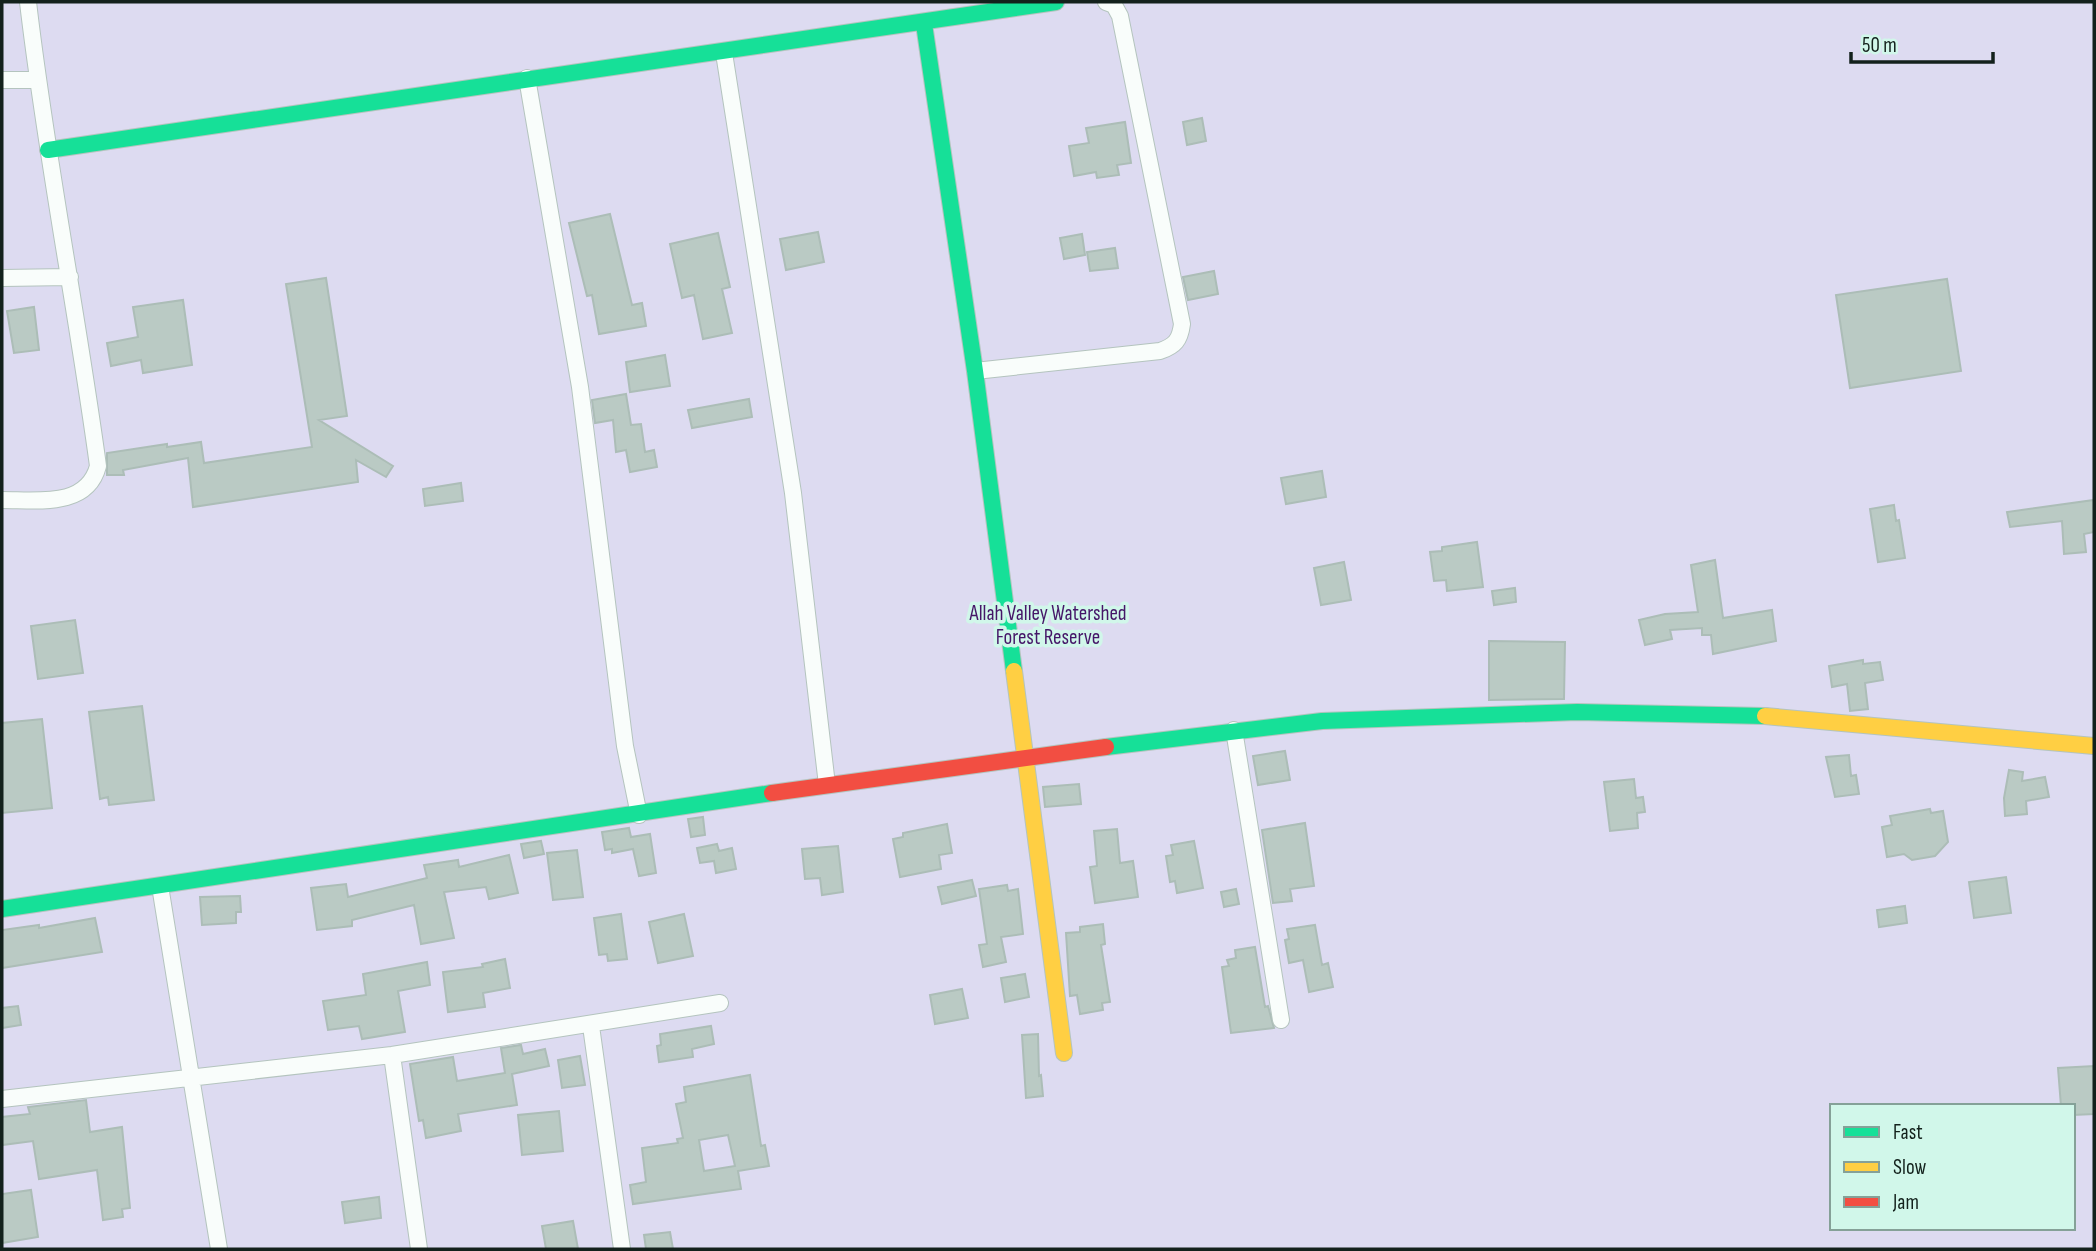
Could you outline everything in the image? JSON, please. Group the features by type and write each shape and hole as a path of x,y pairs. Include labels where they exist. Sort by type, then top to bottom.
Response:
{"street":[{"path":"2,500 75,496 86,490 94,480 98,466 37,80 28,2"},
{"path":"48,150 924,24 1017,5 1056,2"},
{"path":"975,371 1160,351 1173,346 1180,337 1182,324 1120,16 1114,5 1106,2"},
{"path":"924,24 975,371 1063,1053"},
{"path":"724,53 793,493 827,785"},
{"path":"527,79 580,387 625,746 639,815"},
{"path":"2,80 37,80"},
{"path":"2,278 70,277"},
{"path":"2,909 827,785 1234,730 1417,716 1590,712 1761,716 2094,746"},
{"path":"1234,730 1281,1020"},
{"path":"160,886 219,1249"},
{"path":"2,1099 392,1055 591,1026 720,1003"},
{"path":"591,1026 622,1249"},
{"path":"392,1055 419,1249"}],"green space":[{"name":"Allah Valley Watershed Forest Reserve","path":"2,2 2094,2 2094,1249 2,1249"}],"building":[{"path":"1202,118 1206,141 1187,145 1183,122"},
{"path":"1125,122 1131,163 1117,165 1119,175 1097,178 1096,172 1074,176 1069,146 1089,143 1086,128"},
{"path":"610,214 632,305 642,303 646,326 599,334 592,295 587,296 569,223"},
{"path":"818,232 824,262 786,270 780,239"},
{"path":"718,233 730,287 722,289 732,333 703,339 694,295 682,298 670,244"},
{"path":"1082,234 1085,255 1064,259 1060,238"},
{"path":"1115,248 1118,268 1090,271 1087,252"},
{"path":"1214,271 1218,294 1188,300 1183,277"},
{"path":"326,278 347,416 319,420 393,466 386,477 356,460 358,482 193,507 188,458 123,470 124,475 107,475 107,453 167,444 167,447 201,442 204,463 312,447 286,284"},
{"path":"1947,279 1961,371 1850,388 1836,295"},
{"path":"183,300 192,365 143,373 141,360 111,366 107,343 138,337 133,307"},
{"path":"34,307 39,350 14,353 7,311"},
{"path":"665,355 670,386 630,392 626,362"},
{"path":"626,394 631,425 641,424 645,452 654,450 657,467 630,472 626,450 616,452 613,420 595,423 592,400"},
{"path":"749,399 752,417 692,428 688,410"},
{"path":"1322,471 1326,497 1286,504 1281,478"},
{"path":"461,483 463,501 425,506 423,489"},
{"path":"2094,500 2094,532 2084,534 2086,552 2064,554 2062,521 2010,527 2007,512"},
{"path":"1894,505 1905,558 1878,562 1870,509"},
{"path":"1477,542 1483,587 1447,591 1446,580 1434,581 1430,552 1442,551 1442,547"},
{"path":"1715,560 1723,618 1772,610 1776,641 1713,654 1711,635 1702,635 1702,628 1670,630 1672,639 1645,645 1639,620 1665,614 1698,612 1691,565"},
{"path":"1344,562 1351,600 1321,605 1314,568"},
{"path":"1515,588 1516,602 1494,605 1492,591"},
{"path":"75,620 83,673 38,679 31,626"},
{"path":"1489,641 1565,642 1564,699 1489,700"},
{"path":"1863,660 1863,664 1880,662 1883,680 1865,683 1868,709 1850,711 1847,684 1832,687 1829,666"},
{"path":"142,706 154,800 109,805 108,797 100,799 89,712"},
{"path":"42,719 52,808 2,813 2,723"},
{"path":"1285,751 1290,780 1258,785 1253,756"},
{"path":"1849,755 1851,776 1856,775 1859,794 1835,797 1826,757"},
{"path":"2009,770 2023,772 2022,781 2045,777 2049,797 2026,801 2027,814 2005,816 2004,798"},
{"path":"1634,779 1636,798 1643,797 1645,812 1637,813 1638,828 1610,831 1604,782"},
{"path":"1079,784 1081,804 1045,807 1043,787"},
{"path":"1930,809 1931,813 1943,811 1948,842 1935,856 1912,860 1904,854 1887,857 1882,827 1892,825 1890,816"},
{"path":"703,817 705,835 691,837 688,819"},
{"path":"1305,823 1314,886 1290,889 1292,901 1273,903 1262,830"},
{"path":"947,824 952,853 939,855 941,869 900,877 893,839 903,837 903,833"},
{"path":"629,828 631,837 650,834 656,873 639,876 633,849 612,853 612,849 605,850 602,832"},
{"path":"1117,829 1120,863 1133,861 1138,897 1095,903 1090,867 1097,866 1094,831"},
{"path":"541,841 544,854 524,858 521,844"},
{"path":"1194,841 1203,888 1177,893 1175,881 1170,882 1166,856 1173,855 1171,845"},
{"path":"717,844 719,851 732,848 736,869 716,873 714,861 700,863 697,848"},
{"path":"838,846 843,892 822,895 820,878 805,879 802,849"},
{"path":"577,850 583,897 553,900 547,853"},
{"path":"509,855 518,893 489,899 486,887 444,892 454,938 421,944 414,905 352,920 352,926 317,930 311,888 346,884 348,897 427,878 424,865 458,860 459,867"},
{"path":"2006,877 2011,913 1974,918 1969,882"},
{"path":"972,880 976,896 942,904 938,887"},
{"path":"1007,885 1008,891 1018,889 1023,934 1001,937 1006,962 983,967 979,945 987,944 979,889"},
{"path":"1236,889 1239,904 1224,907 1221,892"},
{"path":"240,896 241,912 236,912 236,923 202,925 200,897"},
{"path":"1905,906 1907,923 1879,927 1877,910"},
{"path":"621,914 627,959 608,961 607,954 599,955 594,918"},
{"path":"684,914 693,956 658,963 649,922"},
{"path":"95,918 102,952 2,968 2,930 39,925 39,928"},
{"path":"1103,924 1105,944 1101,945 1110,1002 1102,1003 1103,1010 1080,1014 1077,995 1070,996 1066,933 1080,932 1080,927"},
{"path":"1315,925 1322,965 1328,963 1333,987 1309,992 1303,960 1289,963 1285,940 1289,939 1287,929"},
{"path":"1255,947 1265,1007 1268,1006 1274,1028 1231,1033 1222,967 1229,966 1227,960 1236,958 1235,950"},
{"path":"505,959 510,988 483,993 485,1007 448,1012 443,972 483,967 482,964"},
{"path":"427,962 430,985 398,991 405,1032 362,1039 359,1026 328,1030 323,1001 366,995 363,974"},
{"path":"1025,974 1029,997 1005,1002 1001,978"},
{"path":"962,989 968,1018 935,1024 930,995"},
{"path":"18,1006 21,1025 2,1028 2,1008"},
{"path":"711,1026 714,1044 692,1049 693,1057 659,1062 657,1046 661,1045 660,1034"},
{"path":"1038,1034 1039,1076 1041,1075 1043,1096 1026,1098 1022,1035"},
{"path":"521,1045 523,1054 545,1049 549,1066 512,1074 517,1105 458,1114 461,1131 426,1138 423,1120 419,1121 410,1064 453,1057 457,1081 505,1073 501,1048"},
{"path":"580,1056 585,1085 562,1088 558,1060"},
{"path":"2094,1066 2094,1114 2075,1115 2075,1104 2061,1104 2058,1068"},
{"path":"750,1075 761,1146 765,1145 769,1166 738,1171 741,1189 633,1204 630,1185 646,1182 642,1148 678,1143 677,1139 683,1138 676,1104 686,1102 684,1087","holes":["728,1135 735,1166 704,1171 699,1140"]},
{"path":"86,1100 90,1132 122,1127 130,1208 122,1209 123,1217 103,1220 97,1170 39,1179 33,1141 2,1145 2,1117 30,1114 28,1107"},
{"path":"559,1111 563,1151 522,1155 518,1115"},
{"path":"31,1190 38,1237 2,1243 2,1194"},
{"path":"379,1197 381,1218 345,1223 342,1202"},
{"path":"573,1221 578,1249 546,1249 542,1226"},
{"path":"670,1232 673,1249 646,1249 644,1235"}],"traffic: fast":[{"path":"48,150 1056,2"},
{"path":"924,24 975,371 1014,671"},
{"path":"1106,747 1322,721 1577,712 1765,716"},
{"path":"2,909 772,793"}],"traffic: slow":[{"path":"1014,671 1064,1053"},
{"path":"1765,716 2094,746"}],"traffic: jam":[{"path":"772,793 1106,747"}]}
